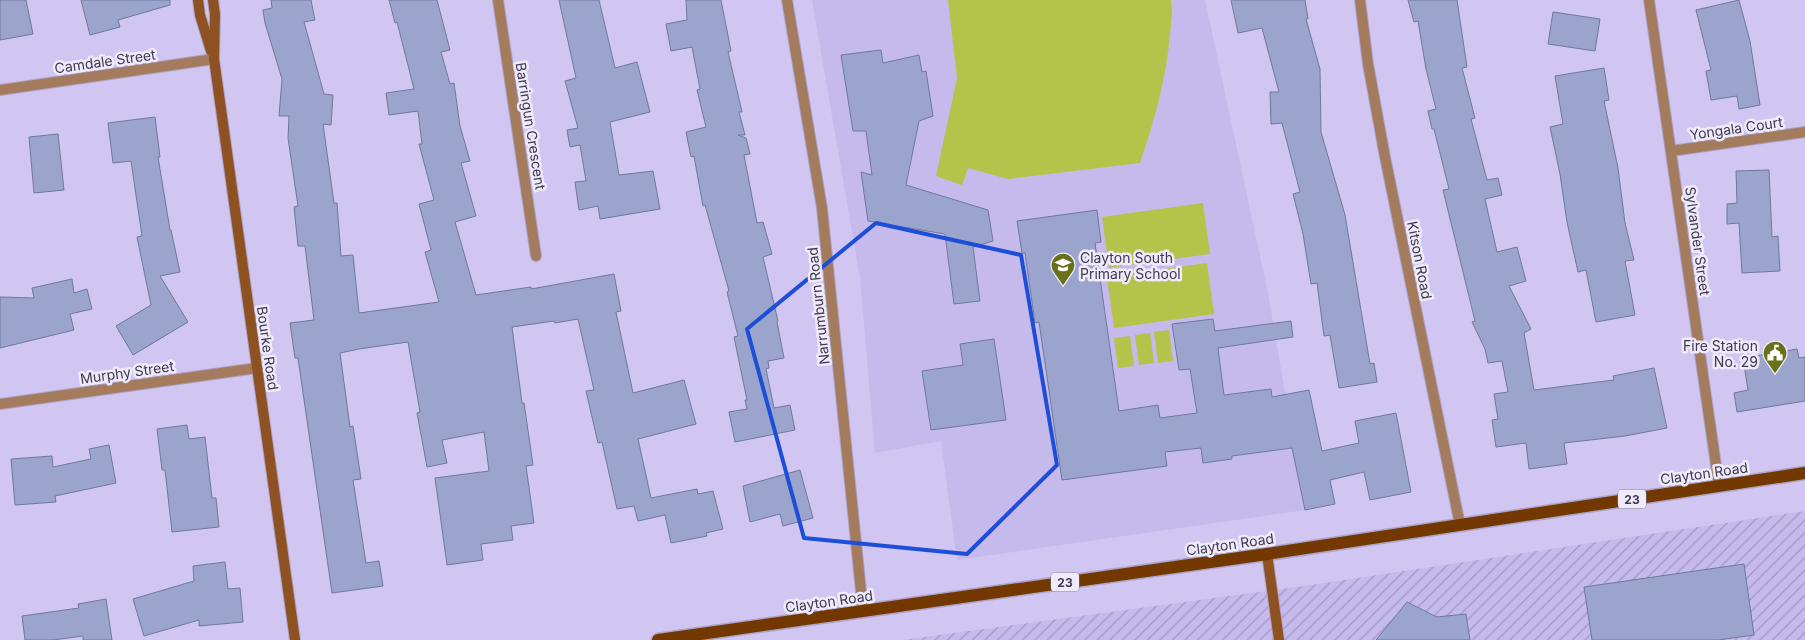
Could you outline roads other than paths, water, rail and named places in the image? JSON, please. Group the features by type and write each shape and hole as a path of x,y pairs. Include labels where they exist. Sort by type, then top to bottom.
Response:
{"main road":[{"name":"Bourke Road","path":"198,0 200,15 214,59"},
{"name":"Bourke Road","path":"213,0 215,14 214,59 295,640"},
{"name":"Clayton Road","path":"658,640 1267,554 1805,473"},
{"path":"1267,554 1279,640"}],"street":[{"name":"Barringun Crescent","path":"498,0 536,256"},
{"name":"Narrumburn Road","path":"787,0 822,208 863,611"},
{"name":"Kitson Road","path":"1360,0 1368,64 1385,157 1460,525"},
{"name":"Sylvander Street","path":"1649,0 1719,486"},
{"name":"Camdale Street","path":"0,90 214,59"},
{"name":"Yongala Court","path":"1671,151 1805,132"},
{"name":"Murphy Street","path":"0,404 257,368"}],"place":[{"name":"Clayton South Primary School","path":"1063,286"},
{"name":"Fire Station No. 29","path":"1775,374"}]}
